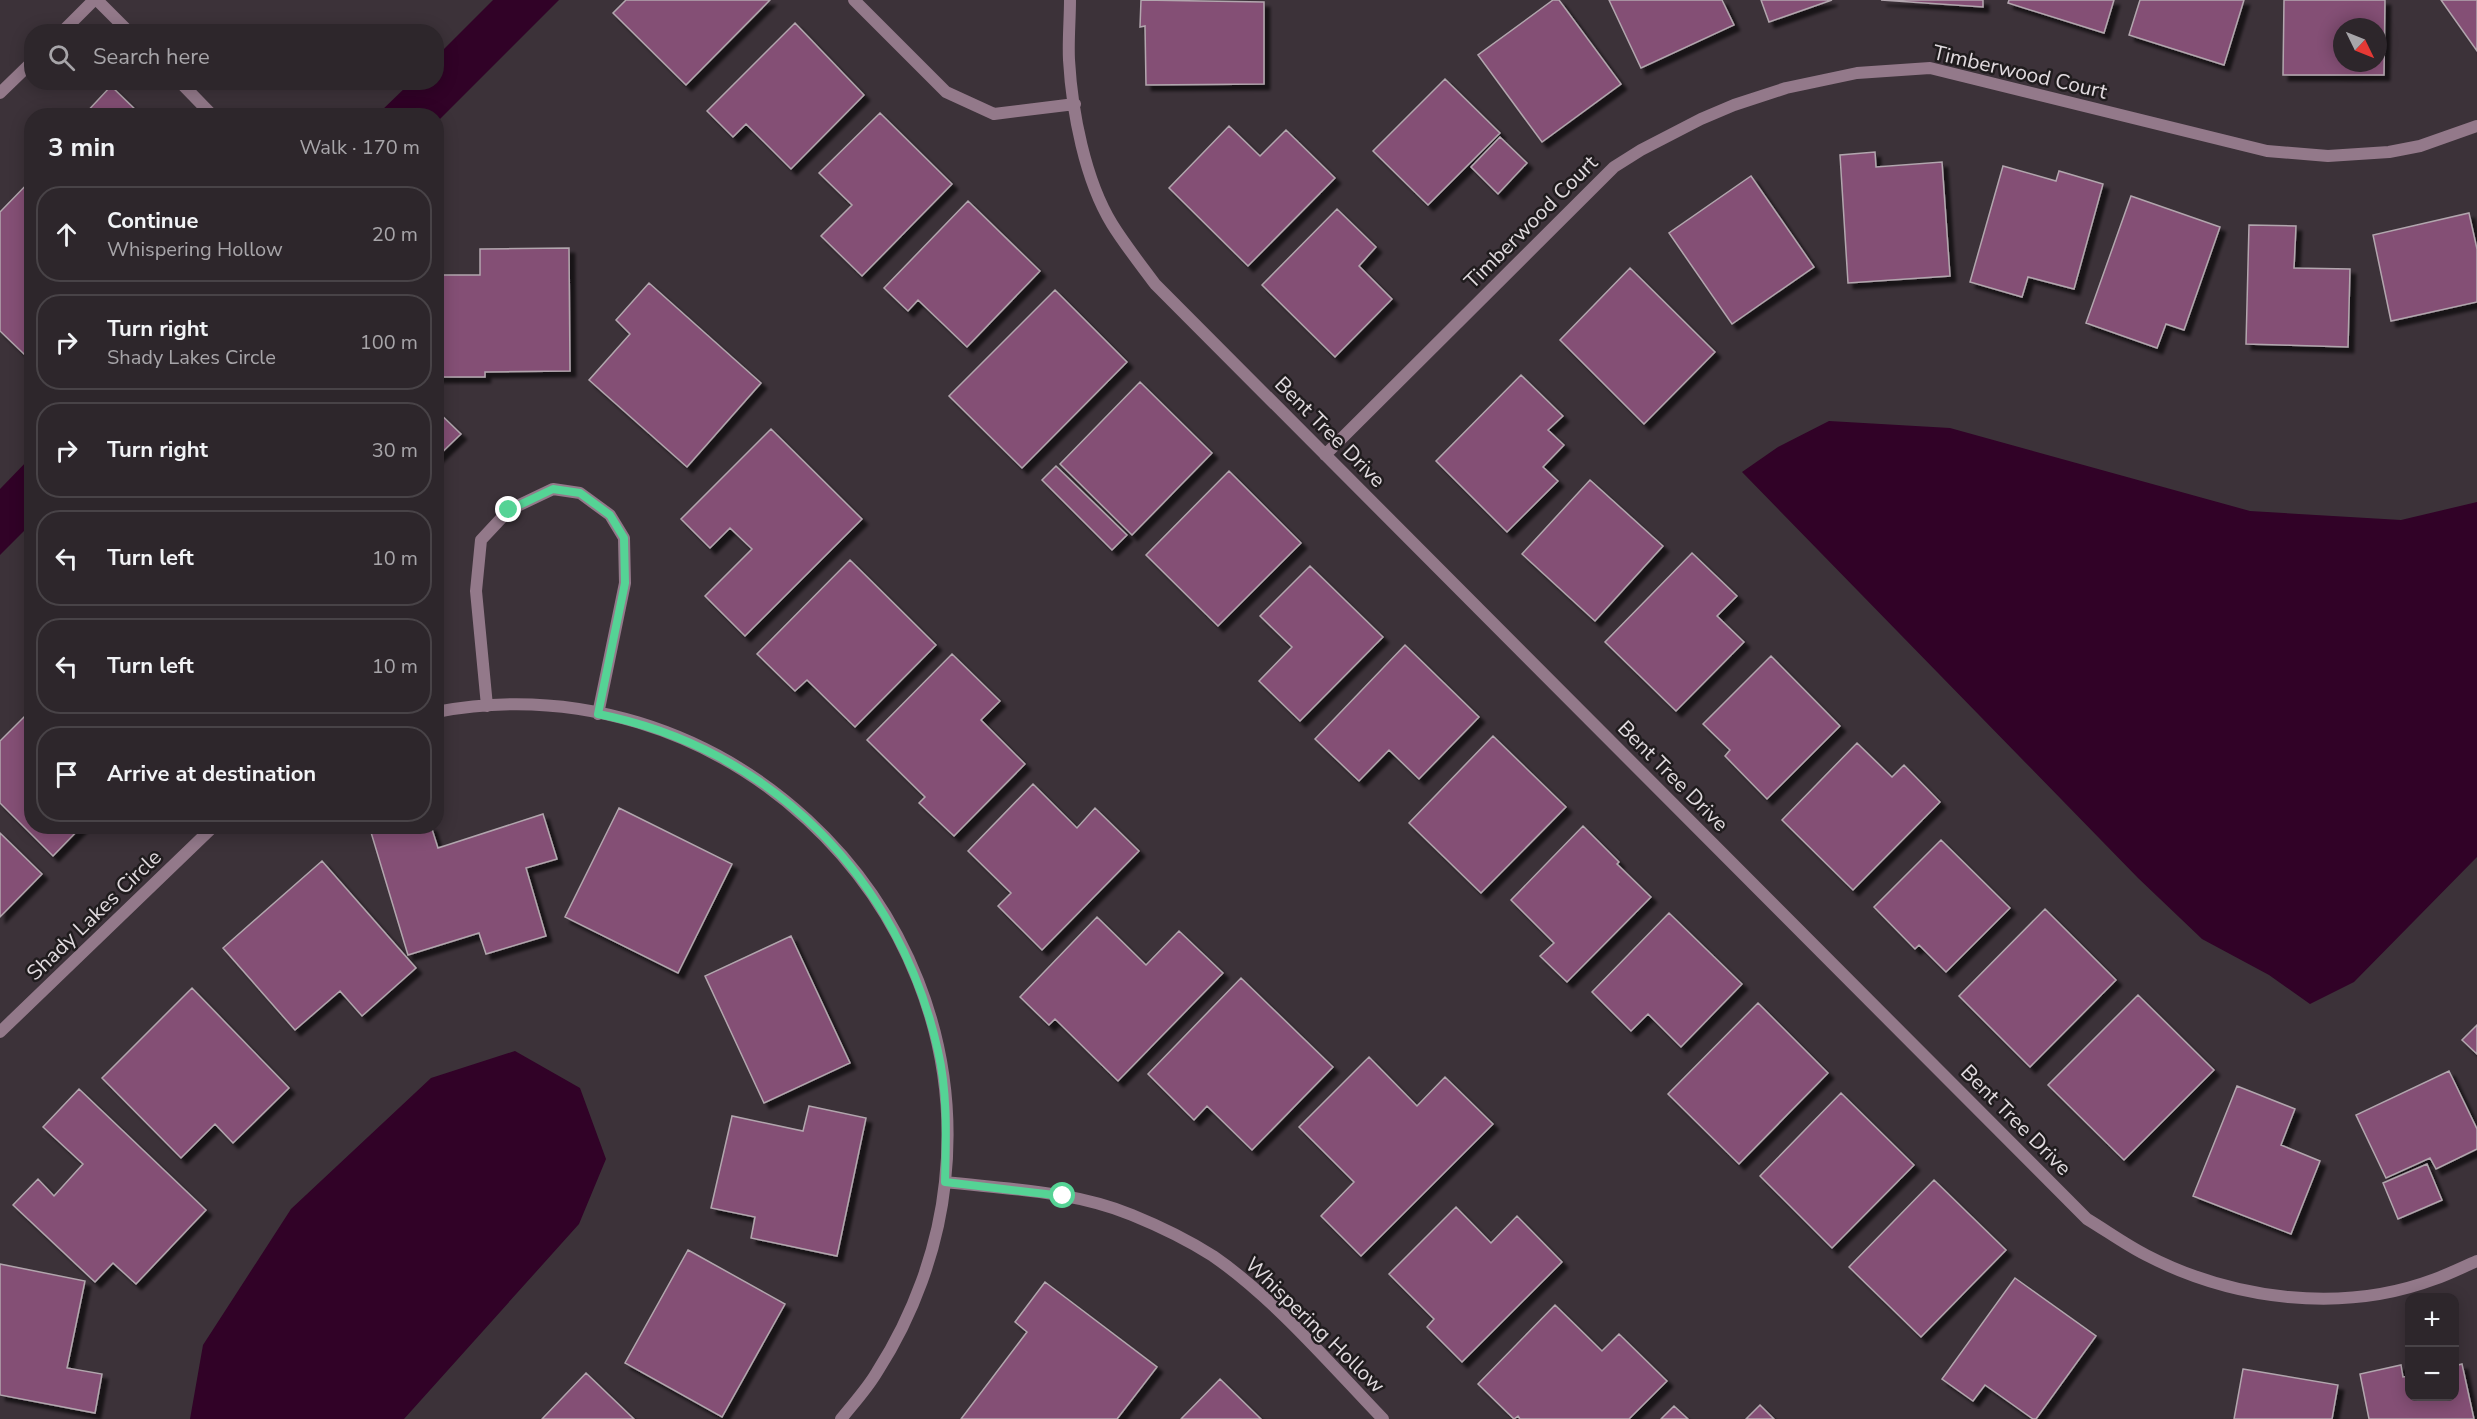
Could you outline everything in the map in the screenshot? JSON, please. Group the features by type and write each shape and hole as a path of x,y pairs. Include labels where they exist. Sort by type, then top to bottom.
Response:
{"street":[{"path":"70,24 96,0 121,24"},
{"path":"854,0 946,92 994,114 1075,104"},
{"name":"Bent Tree Drive","path":"1070,0 1069,59 1085,154 1112,224 1155,284 2087,1219 2145,1255 2201,1280 2258,1294 2326,1299 2376,1295 2434,1280 2477,1261"},
{"name":"Timberwood Court","path":"1325,455 1614,167 1641,150 1701,119 1734,105 1786,88 1857,73 1930,68 2267,151 2328,156 2409,148 2477,126"},
{"path":"0,93 24,70"},
{"path":"188,90 205,108"},
{"path":"487,706 476,591 481,540 509,510 553,489 580,493 610,515 624,538 625,583 598,714"},
{"path":"444,711 465,707 530,704 570,708 634,721 695,744 752,775 804,815 859,875 895,930 921,989 936,1042 946,1117 945,1182 931,1254 908,1315 877,1372 841,1419"},
{"name":"Shady Lakes Circle","path":"0,1032 206,834"},
{"name":"Whispering Hollow","path":"945,1182 1063,1196 1131,1214 1188,1241 1214,1257 1274,1307 1383,1419"}],"shaded area":[{"path":"493,0 559,0 444,115 444,108 384,108 403,90 444,90 444,49"},
{"path":"1829,421 1950,428 2250,511 2401,520 2477,502 2477,857 2354,982 2310,1004 2269,975 2202,939 2138,878 1742,472 1778,447"},
{"path":"24,464 24,531 0,555 0,489"},
{"path":"515,1051 580,1088 606,1159 579,1224 404,1419 190,1419 203,1345 291,1209 431,1078"}],"building":[{"path":"626,0 770,0 686,85 613,13"},
{"path":"1141,0 1264,2 1264,84 1146,85 1145,26 1140,27"},
{"path":"1553,0 1559,0 1621,84 1542,142 1478,55"},
{"path":"1609,0 1722,0 1734,25 1641,68"},
{"path":"1761,0 1832,0 1769,22"},
{"path":"1881,0 1983,0 1983,7"},
{"path":"2009,0 2114,0 2104,33 2008,3"},
{"path":"2140,0 2244,0 2224,65 2129,35"},
{"path":"2284,0 2385,0 2385,18 2333,18 2333,72 2384,72 2384,75 2283,75"},
{"path":"2441,0 2477,0 2477,51"},
{"path":"795,23 864,95 791,169 746,124 733,137 707,111"},
{"path":"1445,79 1500,133 1428,205 1373,151"},
{"path":"107,90 115,90 134,108 90,108"},
{"path":"880,113 952,184 862,276 821,236 852,205 819,173"},
{"path":"1229,126 1260,156 1286,130 1335,178 1248,266 1169,188"},
{"path":"1500,137 1527,163 1498,194 1471,167"},
{"path":"1875,152 1876,167 1942,162 1950,276 1848,283 1840,155"},
{"path":"2003,166 2056,181 2059,171 2103,184 2074,289 2028,277 2022,297 1970,282"},
{"path":"1751,176 1814,267 1732,324 1669,233"},
{"path":"24,187 24,354 0,331 0,212"},
{"path":"2131,196 2220,227 2184,330 2166,324 2157,348 2086,323"},
{"path":"968,201 1040,271 967,347 918,300 908,311 884,288"},
{"path":"1337,209 1376,247 1359,266 1392,299 1335,357 1262,285"},
{"path":"2469,213 2477,249 2477,302 2391,321 2373,235"},
{"path":"2249,225 2296,226 2294,268 2350,269 2348,347 2246,344"},
{"path":"569,248 570,371 485,372 485,377 444,377 444,275 480,275 480,249"},
{"path":"1630,268 1715,352 1644,424 1560,340"},
{"path":"649,283 761,383 687,467 589,380 630,334 616,320"},
{"path":"1055,290 1127,362 1022,468 949,396"},
{"path":"1521,375 1563,416 1548,430 1564,445 1543,467 1558,481 1507,532 1436,461"},
{"path":"1140,382 1212,453 1132,535 1060,464"},
{"path":"444,418 461,434 444,450"},
{"path":"771,429 862,519 745,636 705,596 752,549 730,528 710,548 681,519"},
{"path":"1056,466 1127,535 1112,550 1042,480"},
{"path":"1229,471 1301,543 1218,626 1146,555"},
{"path":"1590,480 1663,546 1595,621 1522,554"},
{"path":"1692,553 1737,596 1717,616 1744,642 1676,711 1605,642"},
{"path":"850,560 936,645 855,727 807,680 795,691 757,654"},
{"path":"1310,566 1383,637 1300,721 1259,681 1292,647 1260,616"},
{"path":"1405,645 1479,717 1419,779 1389,750 1359,781 1315,739"},
{"path":"952,654 1000,701 981,720 1025,764 954,836 919,803 925,797 867,740"},
{"path":"1771,656 1840,726 1767,799 1725,756 1730,750 1703,724"},
{"path":"24,717 24,827 0,803 0,741"},
{"path":"1493,736 1566,807 1481,893 1409,823"},
{"path":"1857,743 1892,777 1904,765 1940,802 1853,890 1782,820"},
{"path":"1033,784 1077,828 1095,808 1139,851 1042,950 998,906 1011,893 968,851"},
{"path":"619,808 732,864 678,973 565,917"},
{"path":"543,814 557,859 526,868 546,936 486,954 479,933 408,955 372,834 434,834 438,848"},
{"path":"1583,826 1651,897 1567,982 1540,956 1554,943 1511,900"},
{"path":"0,833 42,874 0,917"},
{"path":"31,834 74,834 53,856"},
{"path":"1941,840 2010,908 1946,972 1919,945 1915,949 1874,907"},
{"path":"322,861 416,968 362,1016 340,991 295,1030 223,948"},
{"path":"2045,909 2116,980 2030,1067 1959,996"},
{"path":"1669,913 1742,984 1681,1047 1648,1014 1631,1031 1592,992"},
{"path":"1097,917 1146,965 1179,931 1223,973 1118,1081 1055,1019 1049,1025 1020,997"},
{"path":"791,936 850,1063 764,1103 705,976"},
{"path":"1241,978 1333,1067 1252,1150 1207,1106 1194,1120 1148,1074"},
{"path":"192,988 289,1088 233,1143 215,1124 181,1158 102,1078"},
{"path":"2138,995 2214,1070 2124,1160 2048,1085"},
{"path":"1758,1003 1828,1073 1739,1164 1668,1094"},
{"path":"2477,1025 2477,1054 2462,1040"},
{"path":"1369,1057 1417,1106 1445,1077 1493,1124 1361,1256 1321,1216 1354,1182 1299,1127"},
{"path":"2449,1071 2477,1129 2477,1149 2436,1169 2430,1158 2386,1178 2356,1115"},
{"path":"2237,1086 2295,1109 2281,1145 2320,1161 2291,1234 2193,1196"},
{"path":"79,1089 206,1210 136,1284 113,1263 95,1282 13,1205 38,1179 54,1196 83,1164 43,1127"},
{"path":"1841,1093 1914,1165 1832,1248 1760,1176"},
{"path":"809,1106 866,1118 837,1256 751,1238 755,1217 711,1208 732,1116 803,1131"},
{"path":"2427,1164 2442,1200 2398,1219 2383,1183"},
{"path":"1934,1180 2006,1250 1921,1337 1849,1267"},
{"path":"1456,1207 1491,1243 1517,1216 1562,1262 1462,1362 1427,1327 1434,1319 1389,1274"},
{"path":"688,1250 785,1304 722,1417 625,1363"},
{"path":"0,1264 85,1281 67,1368 102,1374 95,1413 0,1395"},
{"path":"2015,1278 2096,1336 2036,1419 1985,1385 1973,1401 1942,1379"},
{"path":"1045,1282 1157,1367 1117,1419 961,1419 1027,1332 1015,1322"},
{"path":"1555,1305 1602,1351 1619,1334 1667,1381 1629,1419 1520,1419 1518,1416 1514,1419 1478,1384"},
{"path":"2462,1364 2474,1419 2369,1419 2360,1374 2401,1365 2403,1377 2405,1377 2405,1401 2459,1401 2459,1365"},
{"path":"2243,1369 2338,1385 2332,1419 2234,1419"},
{"path":"586,1373 634,1419 542,1419"},
{"path":"1220,1379 1261,1419 1181,1419"},
{"path":"1760,1405 1774,1419 1746,1419"},
{"path":"1674,1406 1688,1419 1661,1419"}],"route":[{"path":"509,510 553,489 580,493 610,515 624,538 625,583 598,714 634,721 695,744 752,775 804,815 827,838 859,875 895,930 921,989 939,1052 946,1117 945,1182 1063,1196"}]}
